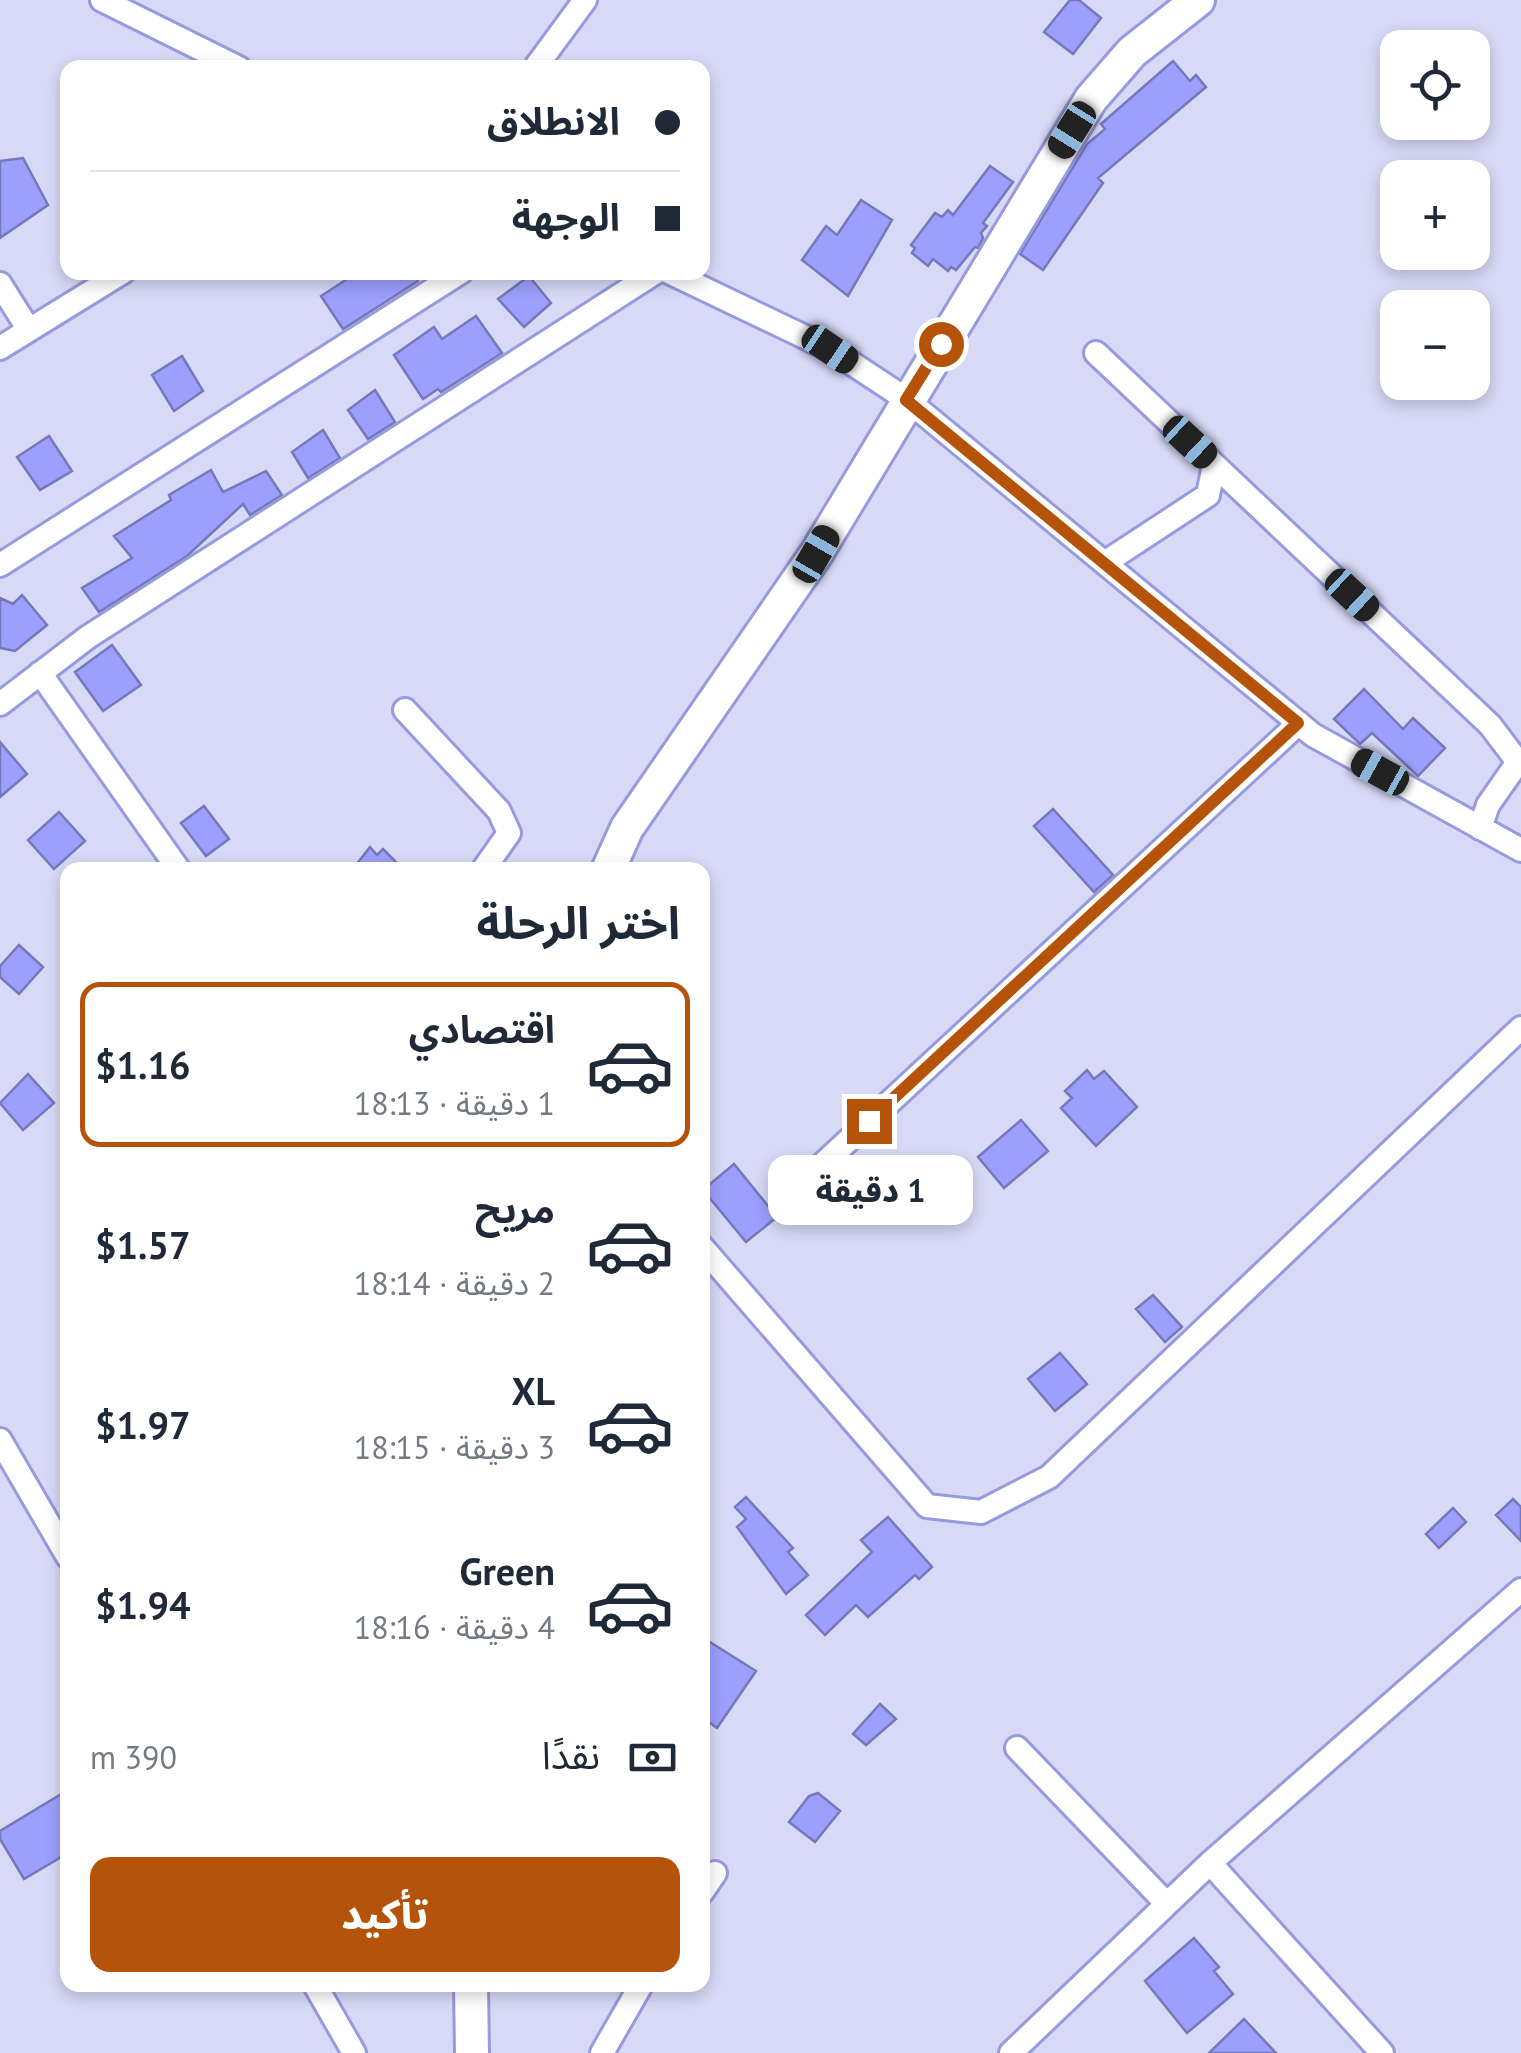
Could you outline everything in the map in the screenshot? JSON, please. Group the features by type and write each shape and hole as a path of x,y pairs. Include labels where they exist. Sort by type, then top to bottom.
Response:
{"street":[{"path":"102,0 224,60"},
{"path":"540,60 586,0"},
{"path":"612,862 627,828 816,554 1091,99 1132,52 1198,0"},
{"path":"0,348 110,280"},
{"path":"0,565 448,280"},
{"path":"0,704 88,636 644,280"},
{"path":"686,280 830,349 906,400 1313,735 1521,850"},
{"path":"0,284 29,330"},
{"path":"1096,353 1490,725 1518,762 1488,805 1480,828"},
{"path":"1106,562 1208,494 1214,464"},
{"path":"40,673 172,862"},
{"path":"405,710 499,811 509,833 488,862"},
{"path":"811,1175 1298,723"},
{"path":"710,1256 927,1506 981,1512 1049,1477 1521,1028"},
{"path":"0,1440 60,1543"},
{"path":"1011,2053 1210,1863 1521,1590"},
{"path":"1017,1748 1167,1904"},
{"path":"1210,1863 1382,2053"},
{"path":"318,1992 354,2053"},
{"path":"471,1992 472,2053"},
{"path":"602,2053 638,1992"}],"building":[{"path":"1070,0 1079,0 1101,18 1073,54 1044,32"},
{"path":"1173,61 1190,81 1196,75 1206,87 1098,178 1103,183 1043,270 1020,254 1087,144 1105,129 1101,124"},
{"path":"23,158 48,205 0,238 0,161"},
{"path":"990,166 1013,182 983,223 987,226 978,248 956,270 951,267 948,271 933,259 928,266 912,253 915,248 911,245 935,213 942,217 948,210 953,215"},
{"path":"861,200 892,220 848,296 802,260 826,226 837,235"},
{"path":"346,280 418,281 343,329 321,296"},
{"path":"524,280 532,280 551,303 524,327 498,299"},
{"path":"476,316 502,353 441,392 438,389 423,399 394,355 434,327 442,339"},
{"path":"182,356 203,391 174,411 152,375"},
{"path":"375,390 395,422 368,439 348,410"},
{"path":"323,430 340,458 308,478 292,452"},
{"path":"49,436 72,471 40,490 17,457"},
{"path":"211,470 223,492 266,471 282,495 250,515 243,504 187,556 99,612 82,588 132,558 114,536"},
{"path":"22,595 47,625 15,651 0,648 0,598 13,604"},
{"path":"112,645 141,685 103,711 75,672"},
{"path":"1364,689 1403,729 1413,718 1445,748 1418,776 1372,733 1360,744 1334,719"},
{"path":"0,742 27,774 0,797"},
{"path":"204,806 229,839 206,856 181,823"},
{"path":"1053,809 1113,875 1094,892 1034,826"},
{"path":"59,812 85,841 54,869 28,840"},
{"path":"370,847 377,855 383,849 396,862 358,862"},
{"path":"19,945 43,967 19,994 0,977 0,966"},
{"path":"1087,1070 1094,1079 1104,1071 1137,1107 1096,1146 1061,1108 1072,1098 1065,1091"},
{"path":"28,1074 54,1103 23,1130 0,1103"},
{"path":"1021,1120 1048,1151 1004,1188 978,1157"},
{"path":"734,1164 777,1217 746,1242 710,1198 710,1184"},
{"path":"1153,1295 1182,1327 1165,1342 1136,1309"},
{"path":"1060,1353 1087,1384 1055,1411 1028,1379"},
{"path":"746,1497 793,1548 788,1552 808,1575 786,1594 737,1527 746,1519 735,1507"},
{"path":"1513,1499 1521,1507 1521,1541 1496,1515"},
{"path":"1453,1508 1466,1522 1439,1548 1426,1534"},
{"path":"888,1517 932,1567 919,1579 915,1575 868,1617 856,1605 825,1635 806,1615 872,1552 861,1540"},
{"path":"710,1642 756,1671 717,1728 710,1723"},
{"path":"880,1704 896,1719 866,1745 853,1734"},
{"path":"818,1793 840,1811 815,1842 789,1822 809,1796"},
{"path":"60,1795 60,1858 24,1879 0,1839 0,1831"},
{"path":"1194,1938 1219,1967 1214,1971 1233,1994 1187,2033 1145,1981"},
{"path":"1244,2019 1276,2053 1209,2053"}],"route":[{"path":"869,1121 1298,723 906,400 941,344"}]}
